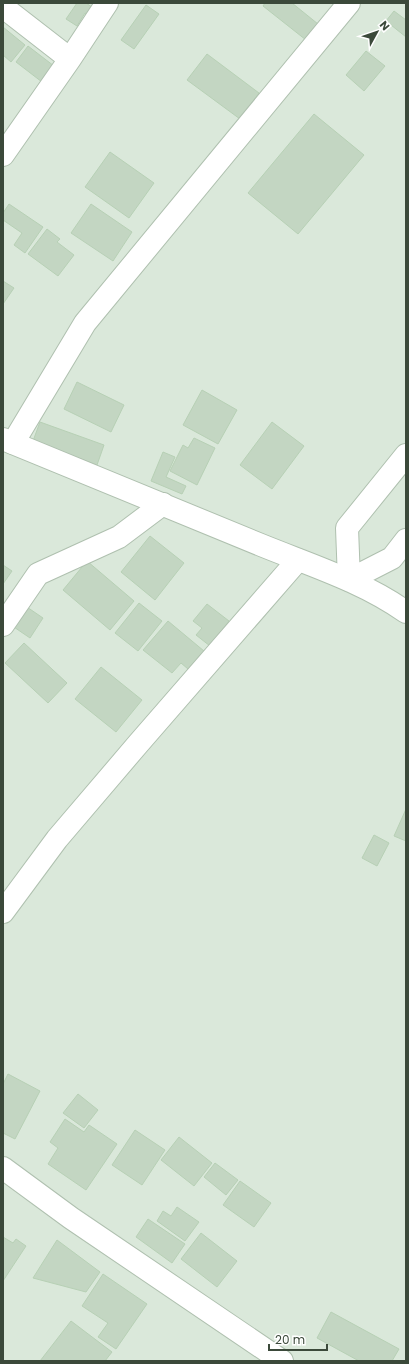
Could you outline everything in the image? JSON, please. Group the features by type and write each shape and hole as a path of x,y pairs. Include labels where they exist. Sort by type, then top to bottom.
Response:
{"street":[{"path":"3,155 107,3"},
{"path":"349,3 85,323 8,441 349,580 387,599 406,612"},
{"path":"3,7 70,59"},
{"path":"349,580 347,528 406,455"},
{"path":"3,625 38,574 119,537 163,504"},
{"path":"349,580 392,558 406,540"},
{"path":"3,912 57,839 298,560"},
{"path":"3,1168 71,1218 282,1361"}],"shaded area":[{"path":"3,3 406,3 406,1361 3,1361"}],"building":[{"path":"77,3 86,3 95,9 90,16 85,13 77,26 66,19"},
{"path":"265,3 292,3 318,24 306,40 263,6"},
{"path":"146,5 159,14 134,49 121,40"},
{"path":"394,11 406,20 406,37 386,21"},
{"path":"3,27 25,45 11,62 3,55"},
{"path":"28,46 54,66 42,82 16,62"},
{"path":"366,51 385,66 364,91 346,75"},
{"path":"207,54 259,93 240,119 187,80"},
{"path":"314,114 364,155 298,234 248,193"},
{"path":"110,152 154,183 129,218 85,187"},
{"path":"9,204 43,227 25,253 14,245 22,233 3,220 3,213"},
{"path":"91,204 132,232 113,261 71,233"},
{"path":"47,229 60,239 57,242 74,255 58,276 28,254"},
{"path":"3,281 14,288 3,304"},
{"path":"77,382 124,405 111,432 64,409"},
{"path":"202,390 237,410 218,444 183,425"},
{"path":"40,422 104,445 97,465 33,441"},
{"path":"272,422 304,446 272,489 240,465"},
{"path":"194,438 215,448 197,485 170,471 183,445 188,448"},
{"path":"163,452 175,457 166,477 186,486 182,494 151,481"},
{"path":"150,536 184,563 155,600 121,572"},
{"path":"87,561 134,601 110,630 63,590"},
{"path":"3,565 12,571 3,584"},
{"path":"21,603 43,618 30,638 8,623"},
{"path":"139,603 162,621 138,651 115,633"},
{"path":"207,604 229,621 210,646 196,635 202,628 193,621"},
{"path":"168,621 204,651 188,669 181,663 172,673 143,650"},
{"path":"24,643 67,683 48,703 5,663"},
{"path":"101,667 142,700 116,732 75,699"},
{"path":"406,809 406,841 394,836"},
{"path":"374,835 389,843 377,866 362,858"},
{"path":"8,1074 40,1091 15,1139 3,1133 3,1084"},
{"path":"78,1094 98,1110 84,1128 63,1113"},
{"path":"65,1119 84,1132 89,1125 117,1144 86,1190 48,1164 58,1148 50,1142"},
{"path":"135,1130 165,1150 142,1185 112,1165"},
{"path":"179,1137 212,1163 194,1186 161,1160"},
{"path":"215,1163 238,1180 226,1195 204,1177"},
{"path":"240,1181 271,1203 254,1227 223,1205"},
{"path":"177,1207 199,1222 185,1241 157,1221 163,1211 171,1216"},
{"path":"148,1219 185,1244 172,1263 136,1237"},
{"path":"201,1233 237,1261 217,1287 181,1259"},
{"path":"3,1237 13,1243 16,1239 26,1246 3,1281"},
{"path":"57,1240 100,1272 86,1292 33,1278"},
{"path":"103,1274 147,1304 116,1349 98,1337 108,1323 82,1306"},
{"path":"331,1312 399,1349 392,1361 359,1361 317,1338"},
{"path":"71,1321 112,1352 105,1361 40,1361"}]}
